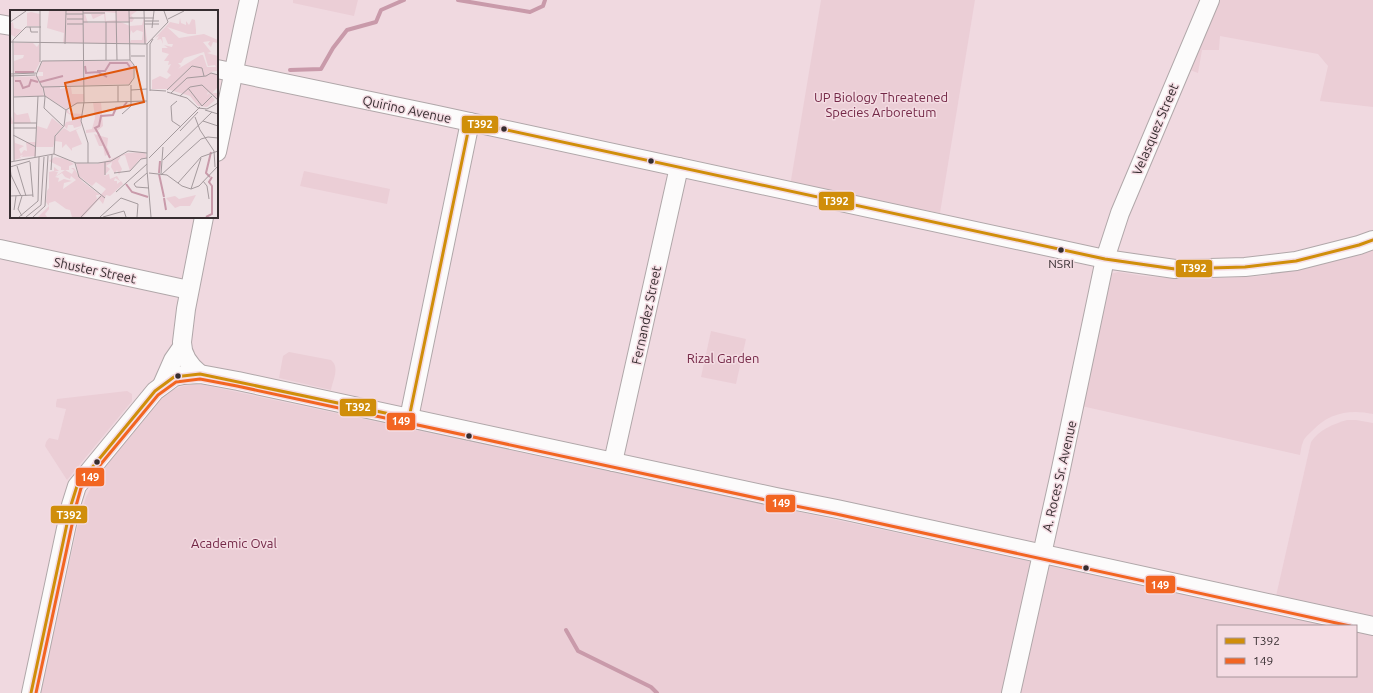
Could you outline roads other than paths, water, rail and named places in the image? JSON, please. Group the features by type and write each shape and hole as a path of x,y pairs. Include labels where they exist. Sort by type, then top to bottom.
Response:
{"street":[{"path":"218,142 225,71 249,0"},
{"name":"Velasquez Street","path":"1105,259 1120,213 1210,0"},
{"path":"0,24 10,26"},
{"name":"Quirino Avenue","path":"225,71 470,122 1105,259 1175,269 1245,267 1296,261 1373,240"},
{"path":"409,418 470,122"},
{"name":"Fernandez Street","path":"614,462 679,167"},
{"path":"200,374 187,360 182,347 182,338 189,290 204,218"},
{"name":"Shuster Street","path":"0,249 189,290"},
{"name":"A. Roces Sr. Avenue","path":"1011,693 1105,259"},
{"path":"162,386 169,368 182,347"},
{"path":"31,693 71,505 77,486 155,391 174,377 192,373 845,510 1373,626"}],"waterway":[{"path":"290,70 321,69 333,48 347,30 376,22 381,10 404,0"},
{"path":"458,0 530,12 543,6 545,0"},
{"path":"566,630 578,651 651,687 657,693"}],"place":[{"name":"NSRI","path":"1061,250"}],"park label":[{"name":"UP Biology Threatened Species Arboretum","path":"881,104"},
{"name":"Rizal Garden","path":"723,358"},
{"name":"Academic Oval","path":"234,543"}]}
